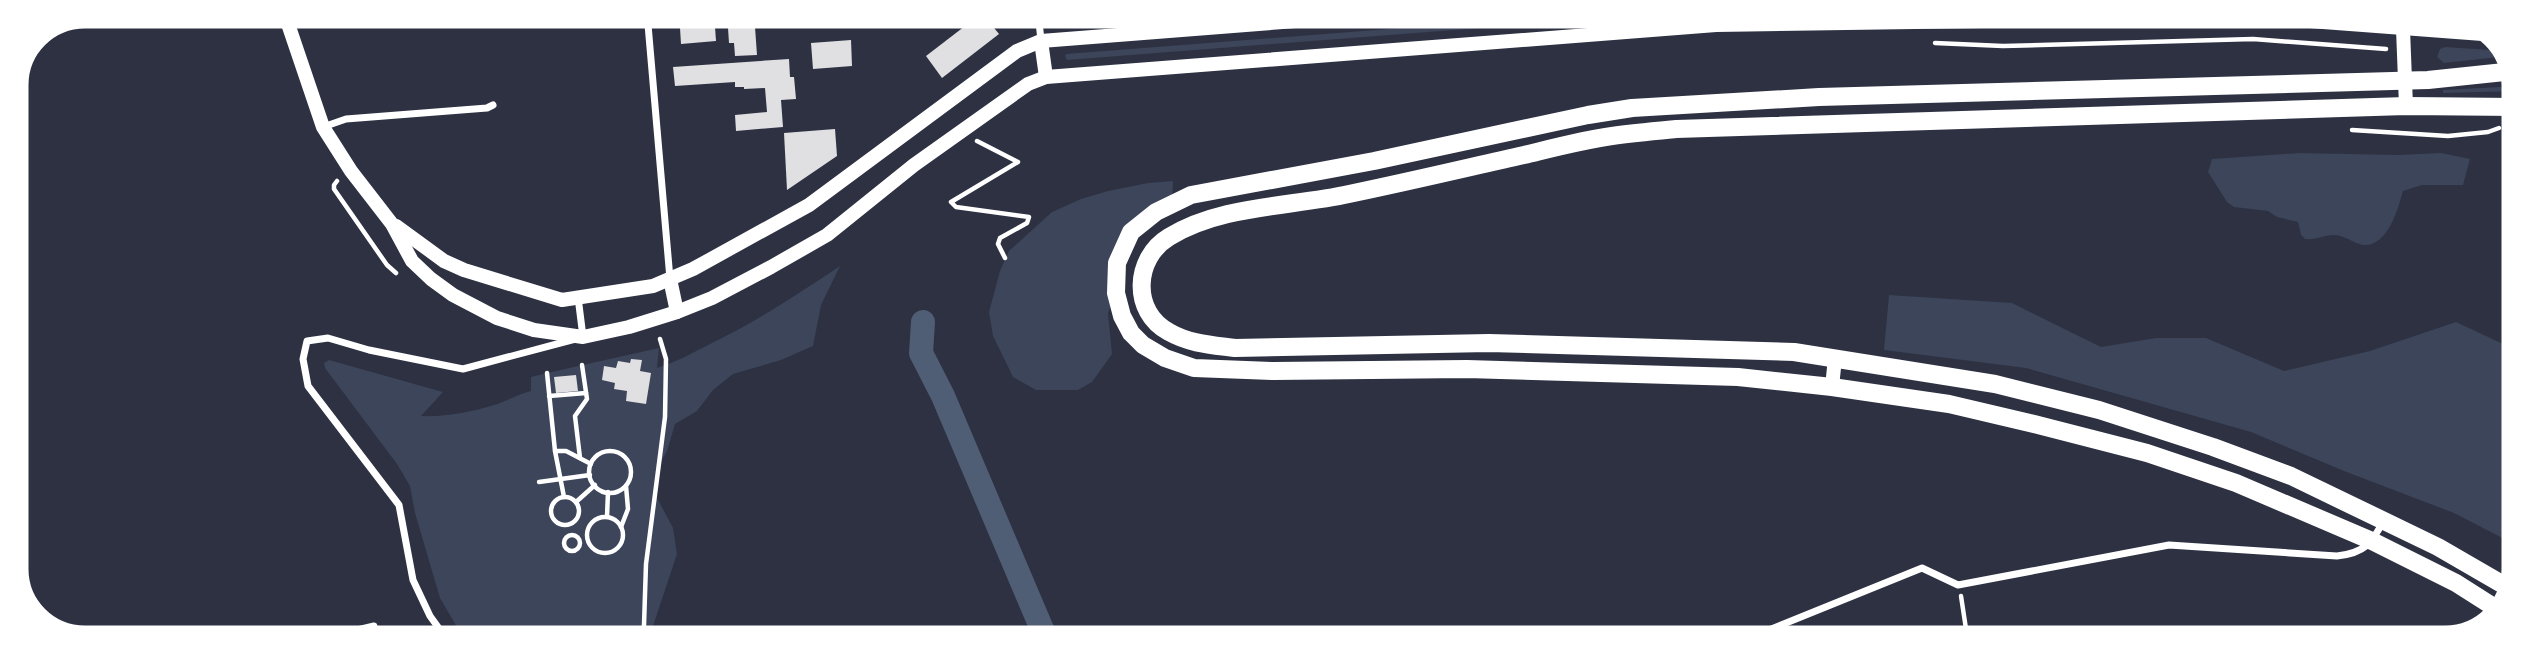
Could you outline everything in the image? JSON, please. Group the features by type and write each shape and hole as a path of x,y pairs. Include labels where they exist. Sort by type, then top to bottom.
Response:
{"main road":[{"path":"288,24 323,127 351,171 392,224 412,261 453,295 497,318 534,330 583,337 629,327 677,312 760,274 827,235 932,152 1028,84 1046,78 1678,24"},
{"path":"392,224 444,261 464,270 492,281 562,300 653,286 809,205 1017,51 1041,41 1250,24"},
{"path":"2346,24 2476,34"},
{"path":"2403,29 2406,106"},
{"path":"1041,41 1046,78"},
{"path":"2493,606 2456,583 2372,541 2236,483 2147,453 1949,404 1738,377 1467,369 1273,371 1194,368 1165,358 1143,345 1131,333 1122,316 1116,293 1117,263 1131,232 1156,212 1191,195 1374,161 1588,115 1632,108 1819,97 2428,80 2504,72"},
{"path":"2503,585 2384,519 2291,476 2099,410 1995,384 1794,352 1489,343 1236,348 1184,340 1166,331 1154,321 1146,307 1141,278 1144,264 1166,238 1211,220 1237,213 1346,195 1566,145 1635,133 1675,129 2406,106 2505,107"},
{"path":"1632,108 1635,133"},
{"path":"670,279 677,312"},
{"path":"1336,347 1336,370"},
{"path":"1832,387 1835,358"}],"street":[{"path":"648,24 670,279"},
{"path":"1039,24 1041,41"},
{"path":"323,127 346,119 487,108 492,105"},
{"path":"440,630 429,616 413,580 399,505 309,386 303,359 307,341 328,338 369,350 463,369 583,337 578,297"},
{"path":"1769,630 1922,568 1958,585 2169,545 2351,555 2372,541 2384,519"},
{"path":"357,630 374,626 369,630"}],"path":[{"path":"1935,43 2003,46 2253,39 2386,49"},
{"path":"2432,127 2432,136"},
{"path":"976,140 1018,162 951,202 956,207 1029,217 1027,223 1000,238 998,244 1005,258"},
{"path":"334,185 387,265 402,279"},
{"path":"643,630 646,564 665,417 666,359 660,339"},
{"path":"580,458 575,416 587,399 582,365"},
{"path":"547,373 555,451 564,497"},
{"path":"549,396 586,393"},
{"path":"555,451 566,451 591,464"},
{"path":"605,452 618,453 628,461 631,475 626,485 618,491 608,492 595,485 590,475 591,464 599,454 605,452"},
{"path":"539,482 590,475"},
{"path":"576,502 595,485"},
{"path":"621,527 615,520 607,517 593,522 588,538 598,551 610,552 620,546 621,527 628,509 626,485"},
{"path":"607,517 608,492"},
{"path":"564,497 576,502 580,513 575,522 569,525 557,522 552,514 555,502 564,497"},
{"path":"569,525 570,534 564,541 568,550 576,550 580,546 580,540 570,534"},
{"path":"580,540 588,538"},
{"path":"1958,585 1966,630"}],"shaded area":[{"path":"1453,24 1532,24 1067,60 1066,54"},
{"path":"2445,47 2494,50 2498,57 2444,63 2437,57 2440,49"},
{"path":"2505,87 2505,91 2443,93 2443,90"},
{"path":"2300,153 2441,153 2470,159 2463,185 2422,185 2403,191 2395,217 2385,234 2372,244 2363,245 2336,235 2305,239 2301,235 2298,222 2277,217 2268,211 2234,207 2227,202 2208,172 2212,159"},
{"path":"1173,181 1172,203 1131,232 1116,293 1108,313 1112,354 1092,382 1078,390 1036,390 1013,377 993,336 989,312 1000,271 1009,251 1052,212 1081,199 1148,183"},
{"path":"840,266 821,305 813,346 781,360 733,374 713,390 697,411 675,424 667,451 657,469 654,492 673,528 677,554 652,630 459,630 440,598 415,513 410,486 324,363 329,360 443,392 421,416 440,416 494,405 531,391 531,377 547,373 659,348 657,368 672,363 745,326"},
{"path":"1889,295 2012,303 2101,347 2156,338 2206,338 2284,371 2370,351 2456,322 2506,345 2506,540 2454,513 2251,432 2026,368 1884,350"}],"building":[{"path":"680,24 715,24 716,41 681,44"},
{"path":"728,24 755,24 757,55 735,56 734,43 729,43"},
{"path":"968,24 991,24 999,34 942,78 926,56"},
{"path":"851,40 852,66 813,69 811,43"},
{"path":"789,59 790,77 794,77 796,99 781,100 783,127 736,131 735,115 767,112 765,88 744,89 735,87 735,82 675,86 673,67"},
{"path":"835,129 837,156 787,190 784,133"},
{"path":"631,359 642,360 640,371 651,373 646,404 626,401 627,391 614,389 615,383 602,380 604,366 616,368 618,361 630,363"},
{"path":"576,375 578,391 556,393 554,377"}],"waterway":[{"path":"923,322 921,353 943,396 1042,630"}]}
